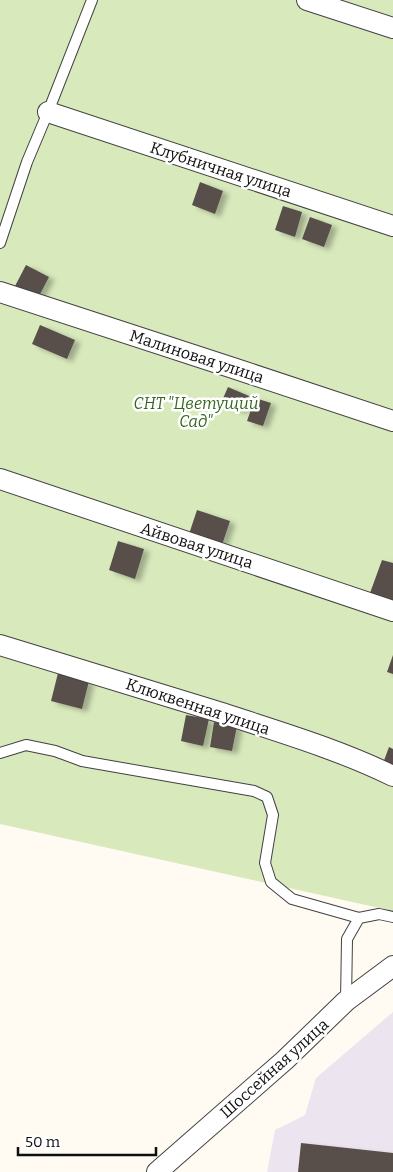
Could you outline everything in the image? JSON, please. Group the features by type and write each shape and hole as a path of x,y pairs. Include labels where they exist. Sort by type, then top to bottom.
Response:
{"street":[{"path":"306,0 393,28"},
{"name":"Клубничная улица","path":"48,112 393,226"},
{"name":"Малиновая улица","path":"0,292 393,421"},
{"name":"Айвовая улица","path":"0,479 393,611"},
{"name":"Клюквенная улица","path":"0,645 288,735 368,764 393,776"},
{"name":"Шоссейная улица","path":"157,1172 285,1060 346,1002 393,966"}],"lane":[{"path":"0,243 27,162 92,0"},
{"path":"0,753 26,745 55,751 82,761 254,791 267,798 273,814 265,863 271,882 292,899 359,918 379,914 393,917"},
{"path":"346,1002 347,939 359,918"}],"shaded area":[{"path":"393,1012 393,1172 267,1172 275,1130 305,1115 316,1078"}],"green space":[{"name":"СНТ \"Цветущий Сад\"","path":"0,0 393,0 393,911 0,824"}],"building":[{"path":"200,182 223,191 215,214 192,205"},
{"path":"283,206 302,212 295,237 275,230"},
{"path":"310,217 332,225 324,247 302,239"},
{"path":"26,265 49,277 37,300 14,288"},
{"path":"40,325 75,340 67,359 32,344"},
{"path":"228,387 249,396 242,411 221,403"},
{"path":"255,398 271,403 263,426 247,421"},
{"path":"197,510 230,521 222,545 189,534"},
{"path":"118,541 144,549 135,579 109,570"},
{"path":"382,560 393,563 393,602 370,593"},
{"path":"393,655 393,674 387,672"},
{"path":"58,673 89,681 82,709 51,701"},
{"path":"186,715 209,719 203,746 181,741"},
{"path":"214,722 237,726 232,751 210,747"},
{"path":"389,747 393,749 393,771 382,766"},
{"path":"301,1143 393,1153 393,1172 298,1172"}]}
